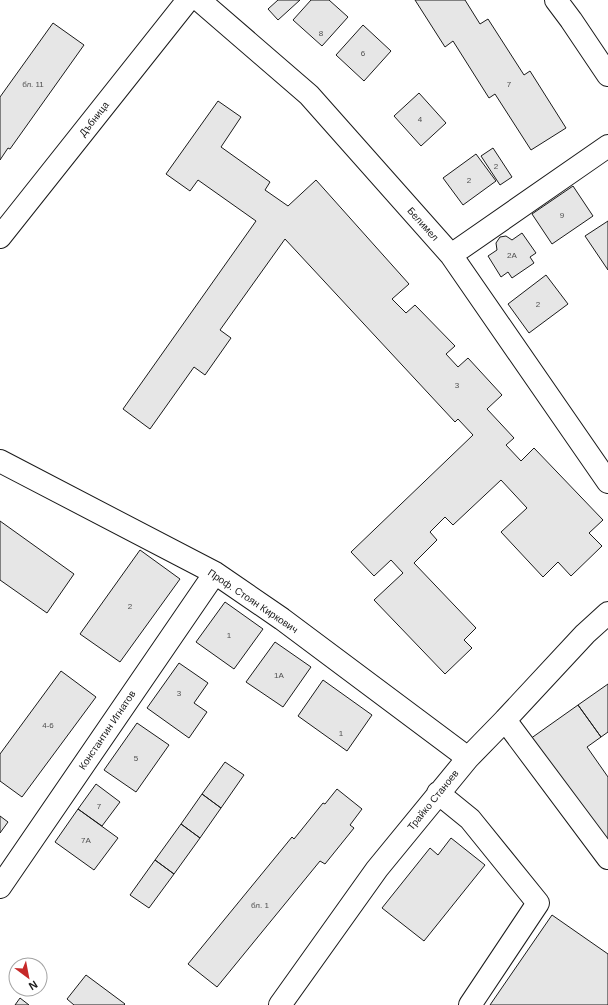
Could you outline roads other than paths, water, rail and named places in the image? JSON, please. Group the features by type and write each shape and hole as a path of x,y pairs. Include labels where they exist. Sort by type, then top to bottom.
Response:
{"street":[{"name":"Дъбница","path":"0,237 188,0"},
{"name":"Белимел","path":"199,0 309,95 451,255 608,482"},
{"path":"556,0 608,75"},
{"path":"451,255 608,146"},
{"name":"Проф. Стоян Киркович","path":"0,461 215,573 282,619 468,758"},
{"name":"Константин Игнатов","path":"0,887 215,573"},
{"name":"Трайко Станоев","path":"284,1004 377,869 438,793 468,758 585,634 608,613"},
{"path":"505,720 608,858"},
{"path":"438,793 470,819 538,903 470,1005"}]}
